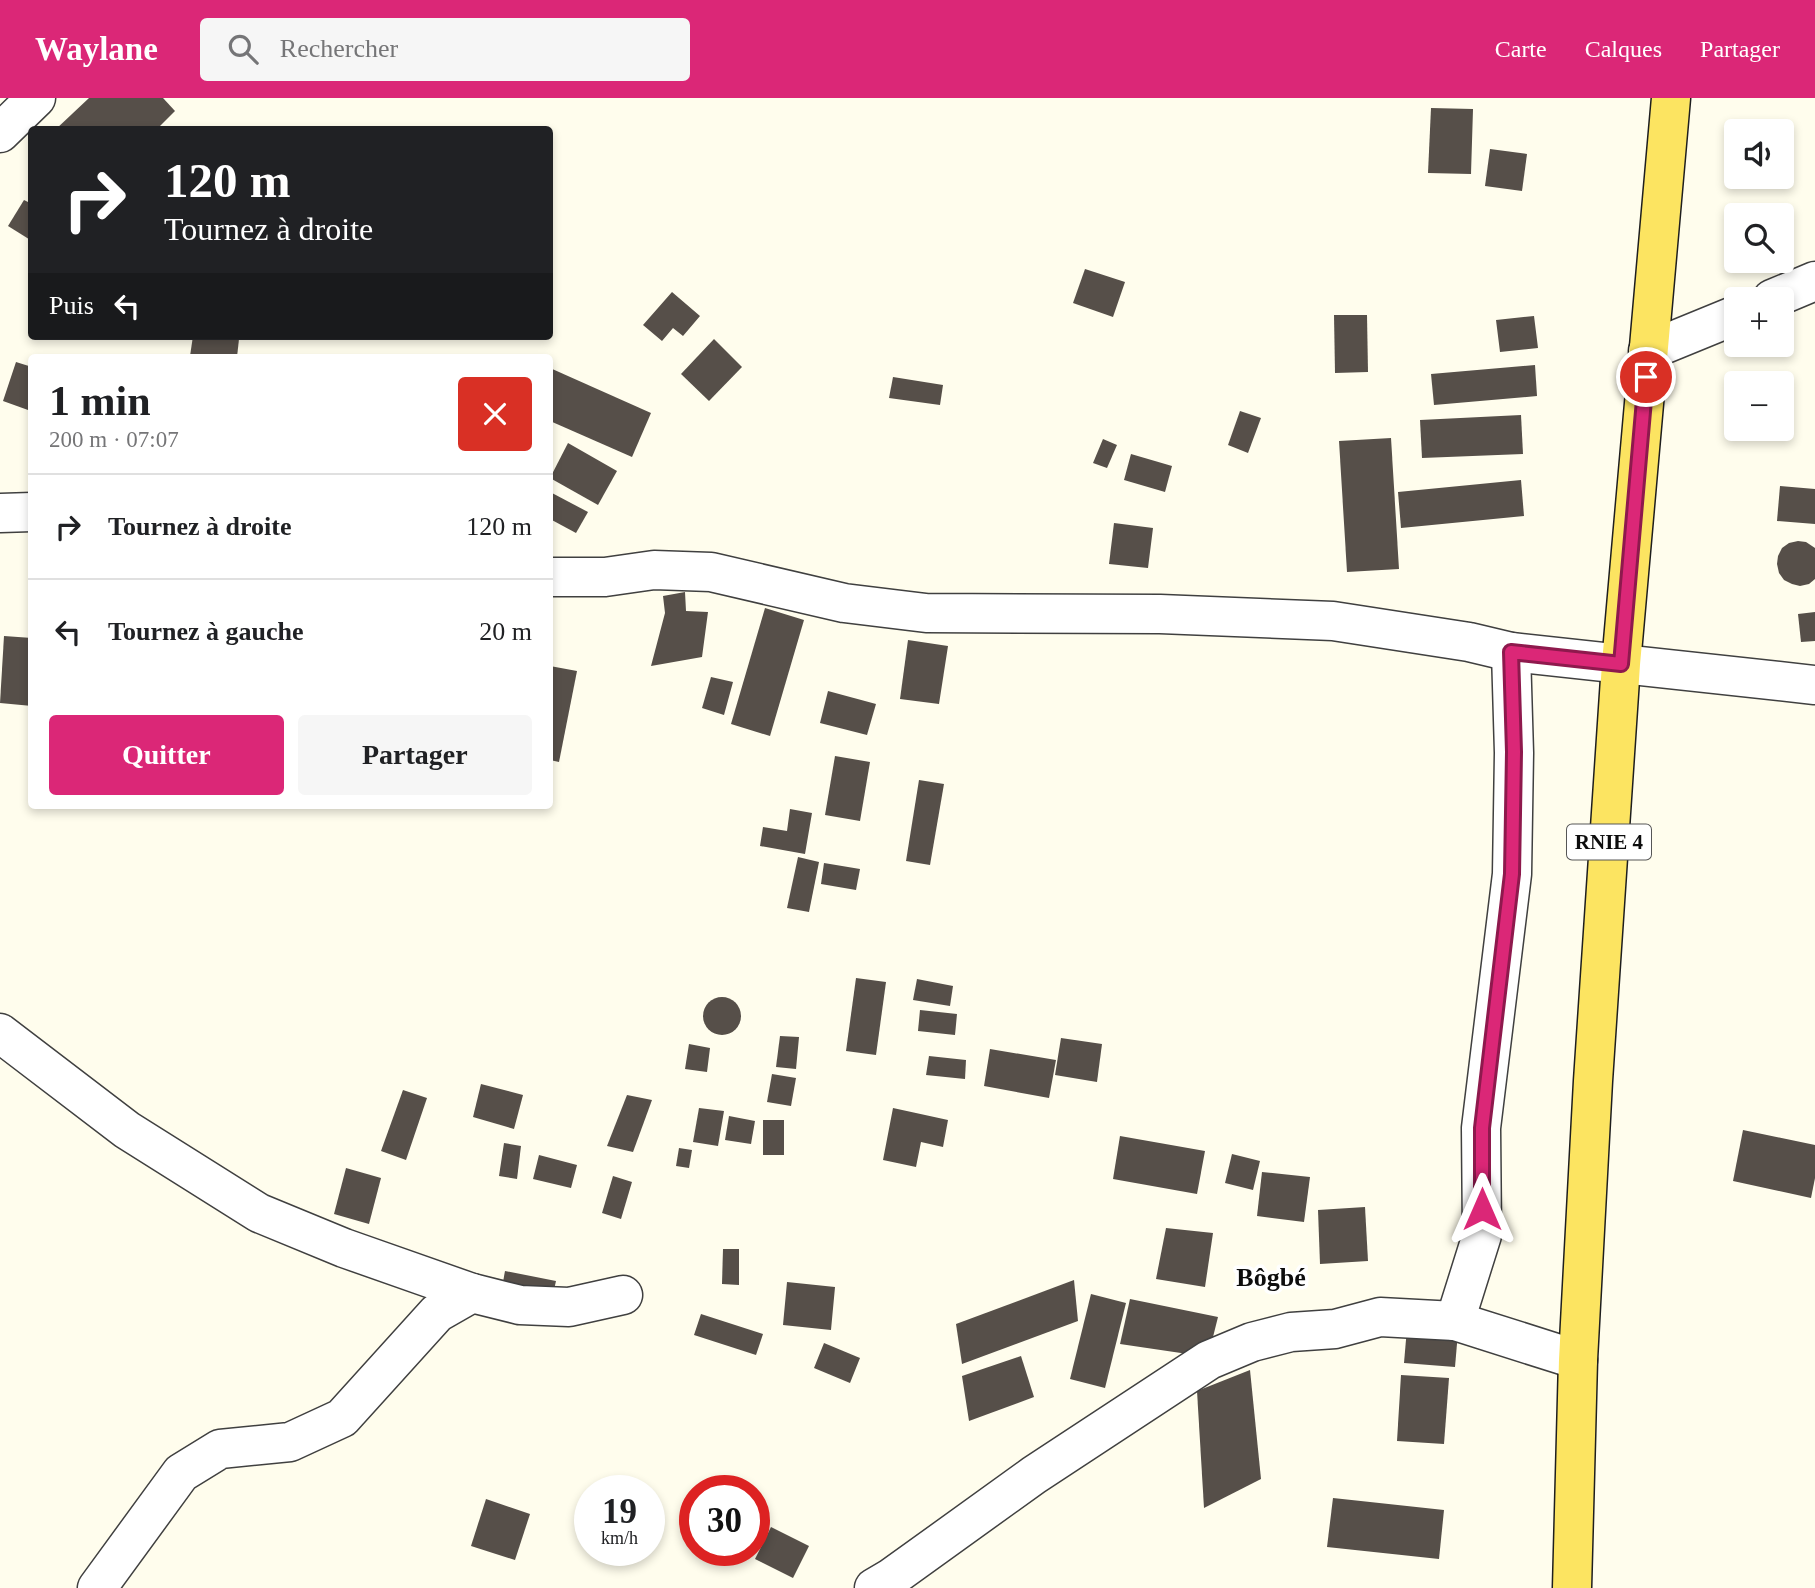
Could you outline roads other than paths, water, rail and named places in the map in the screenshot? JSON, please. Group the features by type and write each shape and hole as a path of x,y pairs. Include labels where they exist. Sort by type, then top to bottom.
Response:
{"main road":[{"name":"RNIE 4","path":"1572,1588 1578,1360 1593,1081 1621,664 1671,98"}],"street":[{"path":"0,133 36,98"},
{"path":"1794,290 1815,281"},
{"path":"1648,351 1724,319"},
{"path":"0,513 28,512"},
{"path":"553,577 605,577 654,570 711,572 844,603 926,613 1160,614 1333,621 1469,642 1511,652 1815,685"},
{"path":"1455,1321 1482,1236 1482,1128 1512,874 1514,752 1511,652"},
{"path":"0,1033 127,1130 259,1213 344,1248 472,1293 520,1305 569,1307 623,1295"},
{"path":"97,1588 181,1473 220,1449 290,1442 342,1418 437,1313 472,1293"},
{"path":"874,1588 1034,1475 1209,1360 1252,1342 1291,1332 1335,1329 1380,1317 1455,1321 1578,1360"}],"district":[{"name":"Bôgbé","path":"1271,1277"}]}
